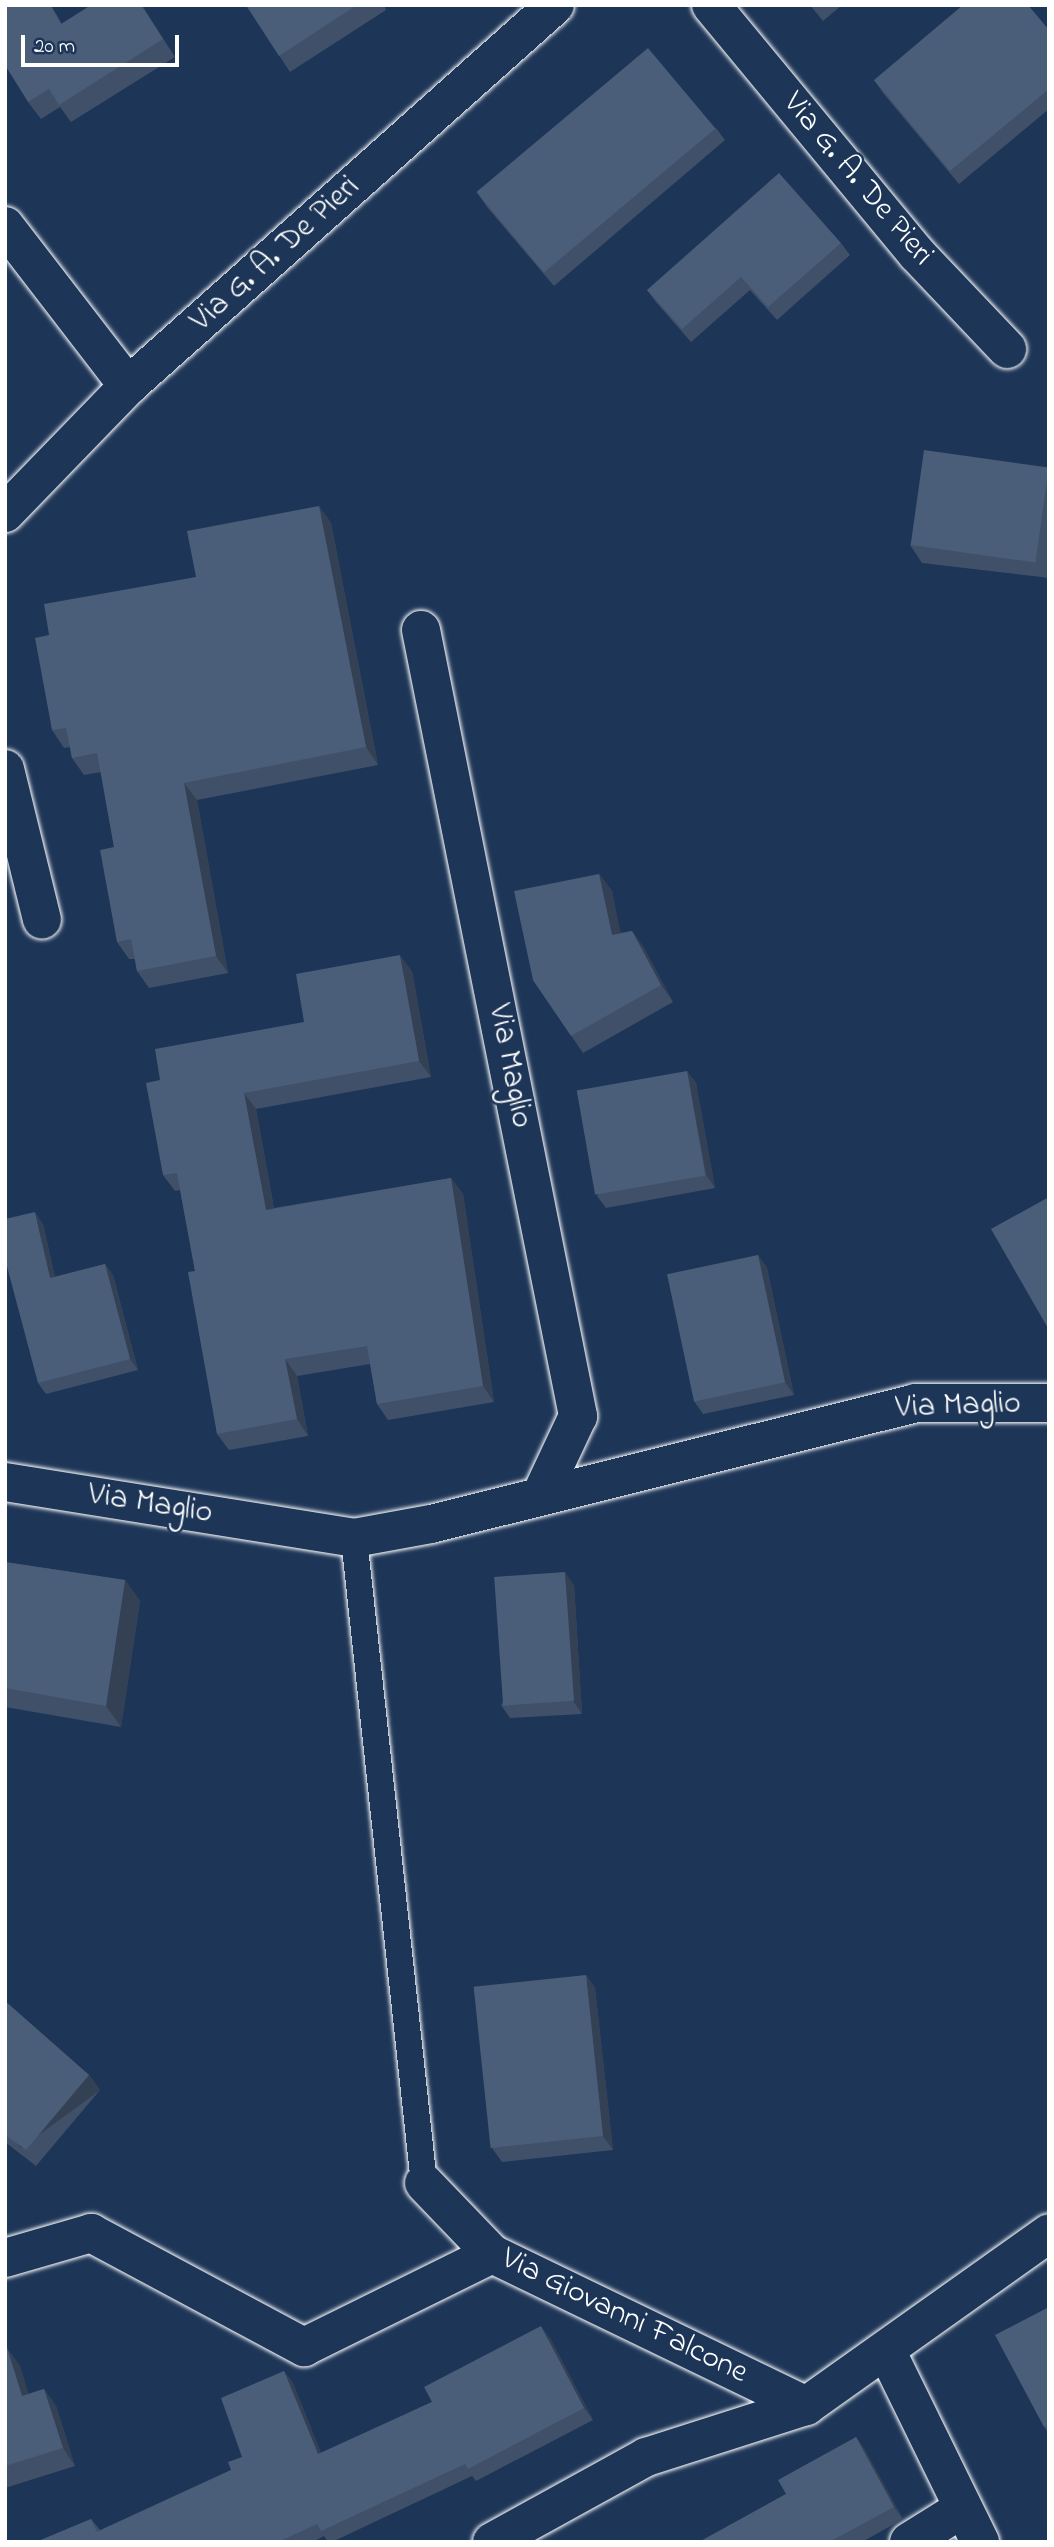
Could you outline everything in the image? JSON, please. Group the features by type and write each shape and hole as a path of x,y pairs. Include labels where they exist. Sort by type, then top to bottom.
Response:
{"street":[{"name":"Via G. A. De Pieri","path":"5,513 128,387 555,5"},
{"name":"Via G. A. De Pieri","path":"711,5 917,254 1007,349"},
{"path":"5,226 128,387"},
{"name":"Via Maglio","path":"421,631 578,1416 541,1495"},
{"path":"5,769 42,920"},
{"name":"Via Maglio","path":"5,1482 354,1538 915,1403 1049,1404"},
{"name":"Via Giovanni Falcone","path":"424,2183 492,2254 806,2406"},
{"path":"5,2258 91,2233 304,2347 492,2254"},
{"path":"492,2542 646,2457 806,2406 1049,2233"},
{"path":"886,2350 971,2526 909,2542"}],"lane":[{"path":"354,1538 424,2183"}],"building":[{"path":"5,5 50,5 61,24 91,5 141,5 163,39 59,105 49,89 28,102 5,65"},
{"path":"246,5 357,5 279,56"},
{"path":"963,5 1028,5 1049,30 1049,89 950,171 874,80"},
{"path":"648,48 715,128 544,272 476,192"},
{"path":"779,173 841,243 768,307 741,277 682,329 647,290"},
{"path":"924,450 1049,468 1035,563 911,545"},
{"path":"319,506 366,747 184,783 216,956 137,971 131,939 117,942 100,850 114,847 97,753 72,758 66,728 52,730 35,638 49,635 44,604 196,577 187,531"},
{"path":"599,874 612,935 632,931 661,985 571,1036 533,980 514,891"},
{"path":"400,955 419,1061 244,1093 266,1210 451,1178 483,1386 377,1404 367,1346 285,1359 297,1419 217,1434 188,1272 195,1271 177,1173 163,1175 146,1083 160,1080 155,1049 304,1022 296,974"},
{"path":"687,1071 705,1175 595,1195 577,1090"},
{"path":"1049,1197 1049,1330 991,1229"},
{"path":"35,1212 50,1278 105,1264 130,1359 38,1383 5,1259 5,1219"},
{"path":"758,1255 785,1382 694,1401 667,1274"},
{"path":"5,1562 125,1580 106,1706 5,1688"},
{"path":"565,1572 574,1701 503,1706 494,1577"},
{"path":"586,1975 603,2136 491,2148 474,1987"},
{"path":"5,2001 89,2075 26,2150 5,2135"},
{"path":"1049,2307 1049,2425 1044,2427 995,2335"},
{"path":"541,2326 584,2408 468,2469 465,2464 321,2531 317,2524 278,2542 36,2542 91,2519 97,2532 231,2470 228,2462 242,2457 221,2398 284,2371 318,2454 432,2402 424,2387"},
{"path":"7,2348 22,2396 44,2389 63,2448 5,2466 5,2349"},
{"path":"856,2437 894,2507 829,2542 699,2542 786,2494 778,2480"}]}
